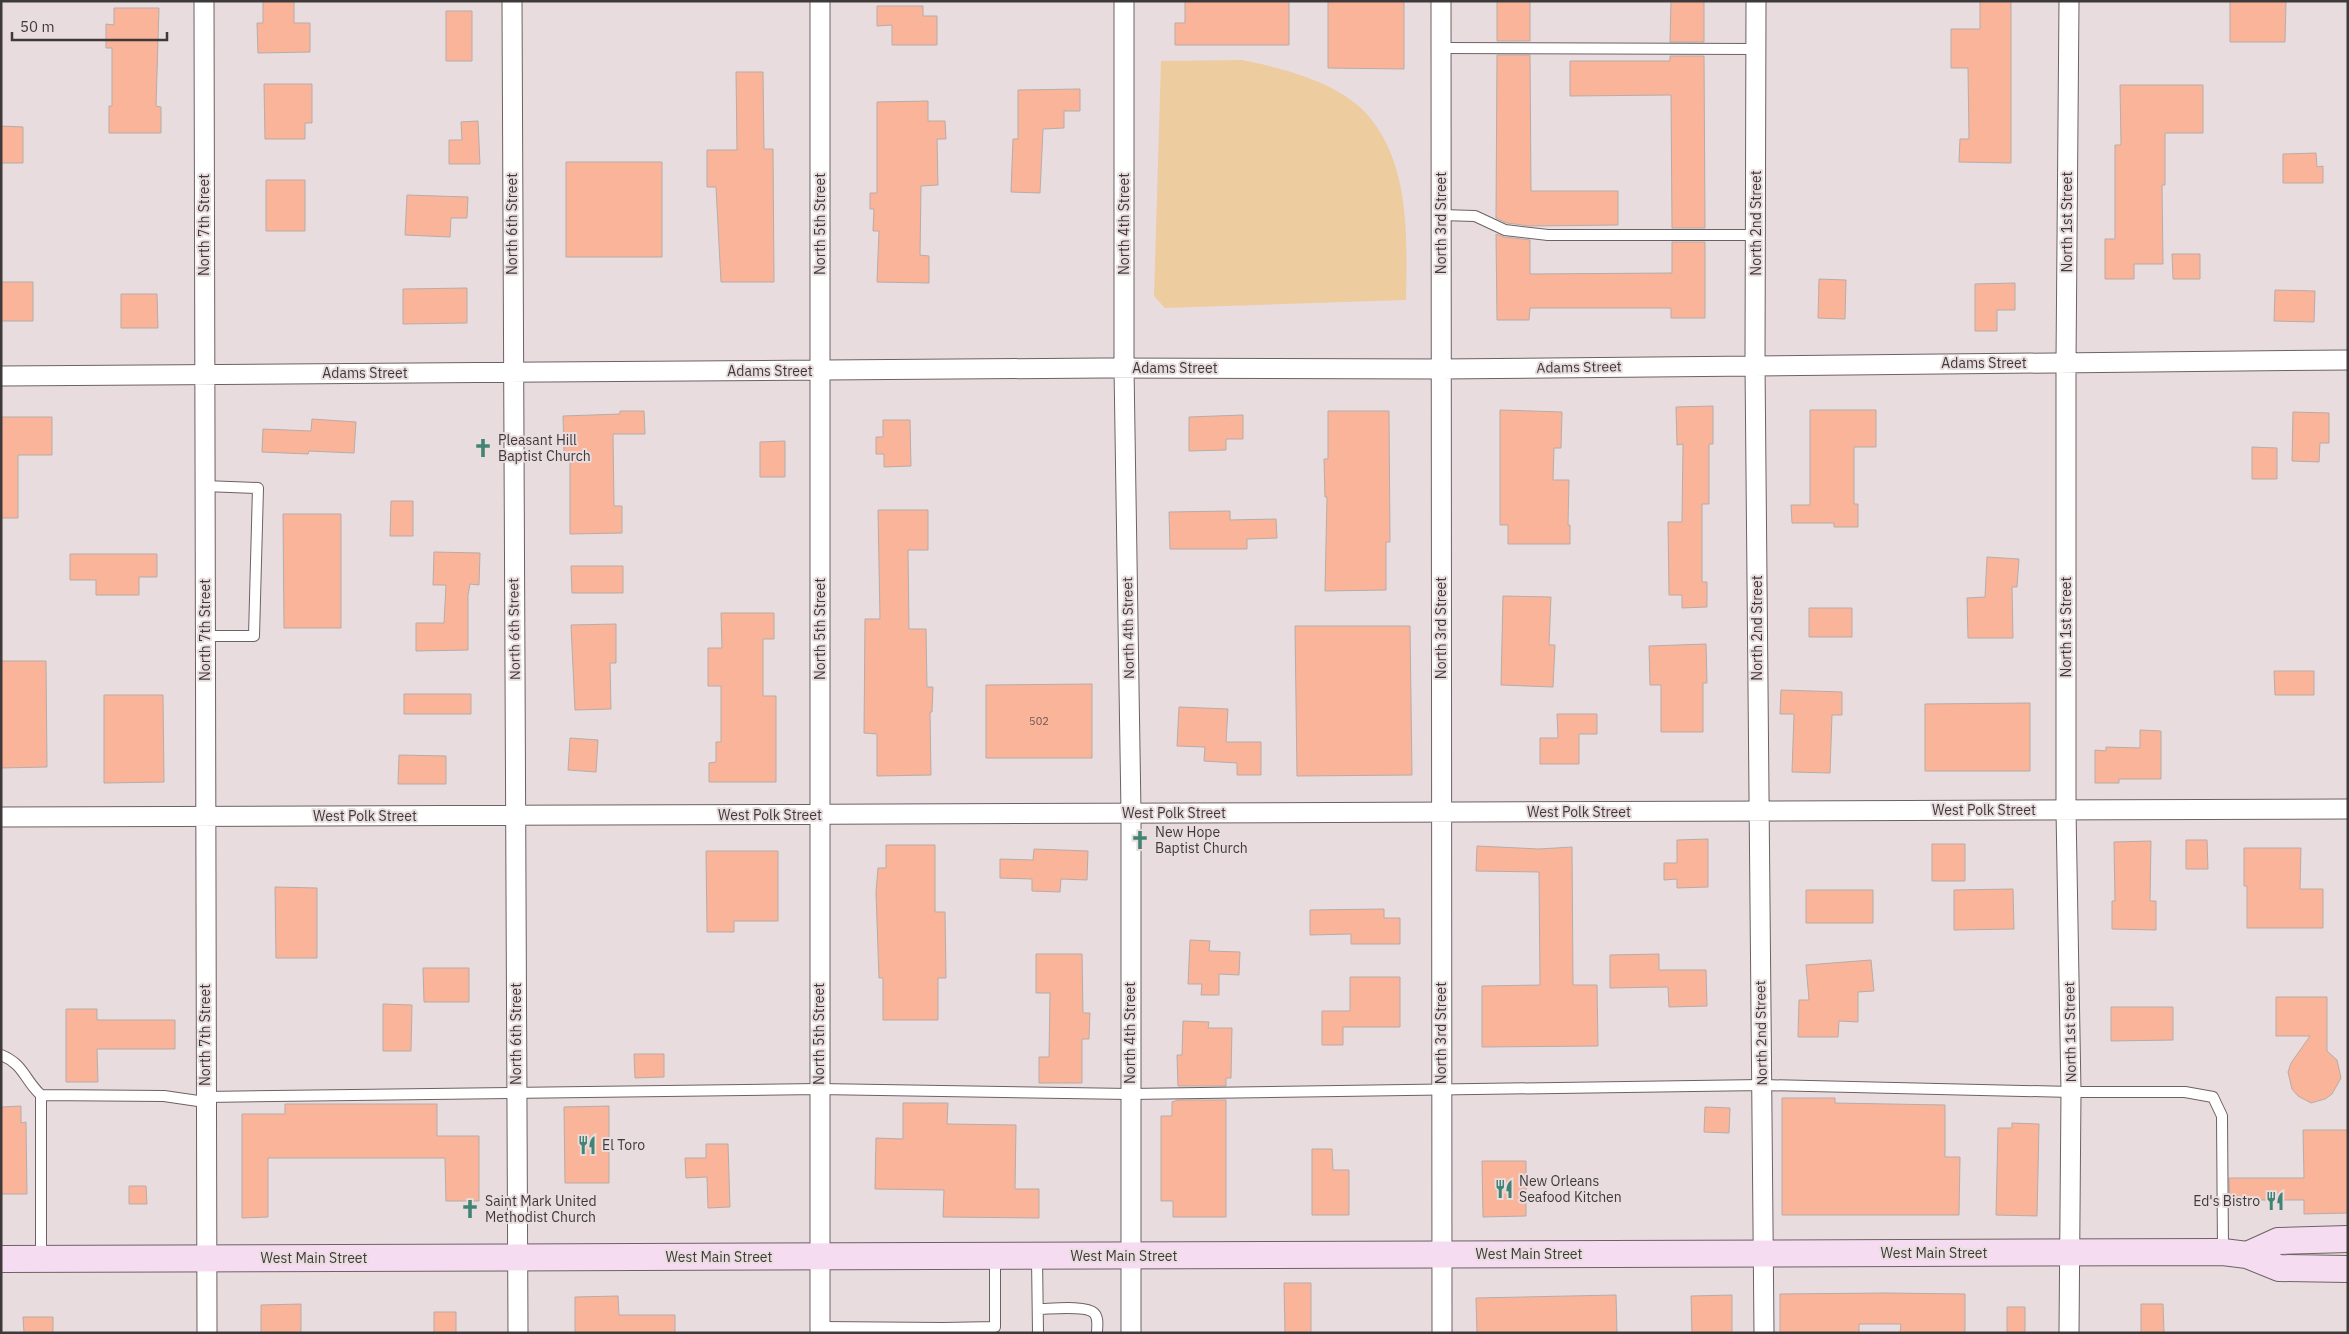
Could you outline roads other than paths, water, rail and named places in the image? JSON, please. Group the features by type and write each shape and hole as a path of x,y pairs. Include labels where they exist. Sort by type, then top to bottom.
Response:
{"main road":[{"name":"West Main Street","path":"1,1259 2235,1253 2278,1241 2348,1239"},
{"name":"West Main Street","path":"2235,1253 2280,1268 2348,1269"}],"street":[{"name":"North 7th Street","path":"204,1 205,1099 208,1333"},
{"name":"North 6th Street","path":"512,1 512,372 518,1333"},
{"name":"North 5th Street","path":"820,1 820,1330"},
{"name":"North 4th Street","path":"1124,1 1124,368 1131,813 1131,1333"},
{"name":"North 3rd Street","path":"1441,1 1442,1333"},
{"name":"North 2nd Street","path":"1756,1 1755,364 1764,1333"},
{"name":"North 1st Street","path":"2068,1333 2071,1092 2066,810 2066,362 2069,1"},
{"name":"Adams Street","path":"1,376 1124,368 1441,368 2348,360"},
{"name":"West Polk Street","path":"1,817 2348,809"}],"lane":[{"path":"1441,48 1756,50"},
{"path":"1441,215 1475,216 1505,230 1548,235 1756,235"},
{"path":"204,486 258,488 254,636 204,636"},
{"path":"1,1055 20,1066 35,1090 41,1095 164,1096 205,1099 819,1089 1130,1094 1762,1085 2071,1092 2185,1092 2213,1097 2222,1116 2235,1253"},
{"path":"41,1095 41,1259"},
{"path":"820,1330 943,1330 995,1327 995,1256"},
{"path":"1037,1256 1038,1333"},
{"path":"1038,1309 1086,1309 1094,1313 1097,1318 1097,1333"}],"place":[{"name":"Pleasant Hill Baptist Church","path":"483,448"},
{"name":"New Hope Baptist Church","path":"1140,840"},
{"name":"El Toro","path":"587,1145"},
{"name":"New Orleans Seafood Kitchen","path":"1504,1189"},
{"name":"Ed's Bistro","path":"2275,1201"},
{"name":"Saint Mark United Methodist Church","path":"470,1209"}]}
